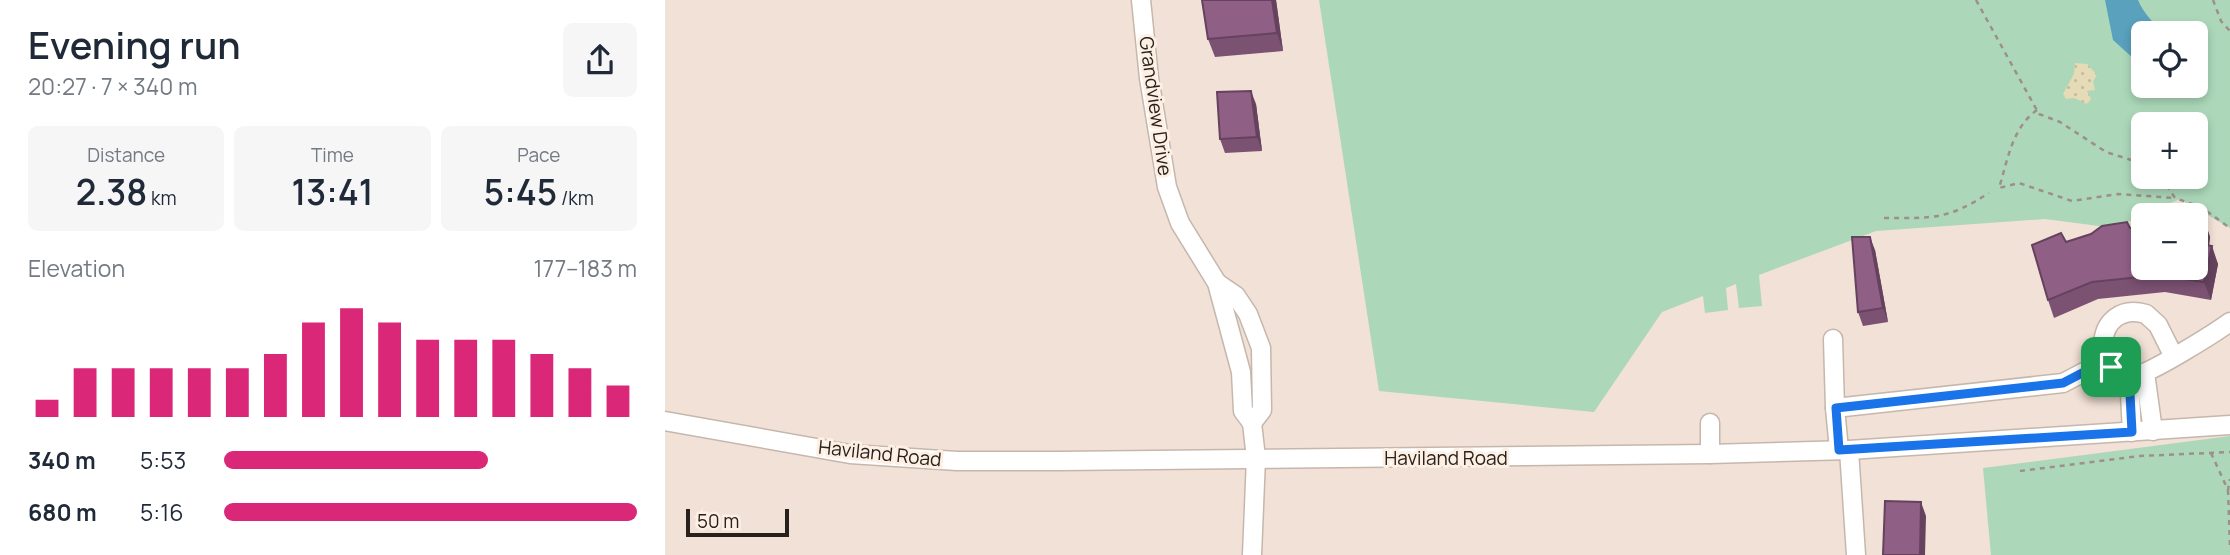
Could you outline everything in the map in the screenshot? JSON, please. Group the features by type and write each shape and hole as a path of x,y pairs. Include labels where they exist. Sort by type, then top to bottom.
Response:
{"street":[{"name":"Grandview Drive","path":"1142,0 1149,78 1167,187 1180,223 1217,283 1236,296 1248,314 1261,348 1262,410 1252,423 1255,458"},
{"path":"2173,355 2153,319 2130,312 2109,324 2103,343 2107,360 2117,371 2137,374 2173,355 2230,322"},
{"path":"1833,339 1836,408 1844,450 1856,555"},
{"path":"1836,408 2063,383 2107,360"},
{"path":"2137,374 2153,431"},
{"path":"2132,432 2137,374"},
{"name":"Haviland Road","path":"665,421 850,454 957,461 1710,454 1844,450 2230,425"},
{"path":"1710,423 1710,454"},
{"path":"1252,555 1255,458"}],"path":[{"path":"1976,0 2037,110 2106,152 2131,160"},
{"path":"2213,0 2221,21 2230,31"},
{"path":"2037,110 2023,121 2017,132 1999,188 2019,183 2072,201 2118,194 2175,198 2201,207 2230,228"},
{"path":"2169,189 2175,198"},
{"path":"1884,218 1937,217 1960,212 1989,193"},
{"path":"2021,471 2140,456 2230,452"},
{"path":"2211,453 2228,490"},
{"path":"2230,479 2230,546"}],"green space":[{"path":"1319,0 2230,0 2230,228 2208,215 2208,203 2187,203 2180,199 2171,203 2131,203 2131,221 2114,228 2045,219 1876,231 1759,275 1762,306 1739,308 1736,284 1726,288 1728,310 1705,313 1703,296 1662,312 1594,412 1379,391"},
{"path":"2230,436 2230,555 1991,555 1983,468"}],"sand":[{"path":"2075,63 2087,64 2097,75 2093,81 2095,90 2087,91 2091,99 2087,104 2074,98 2066,99 2063,94 2074,74"}],"water":[{"path":"2105,0 2138,0 2152,21 2131,21 2131,56 2113,40"}],"building":[{"path":"1202,0 1272,0 1277,33 1208,39"},
{"path":"1251,91 1257,137 1220,139 1217,92"},
{"path":"2127,222 2130,228 2131,278 2092,282 2048,300 2032,245 2061,233 2066,242 2091,234 2102,226"},
{"path":"1852,237 1870,237 1883,308 1858,312"},
{"path":"2208,245 2212,246 2208,264"},
{"path":"1885,501 1921,502 1920,555 1883,555"}],"route":[{"path":"2107,360 2111,367 2129,375 2132,432 1839,450 1836,408 2063,383 2107,360"}]}
